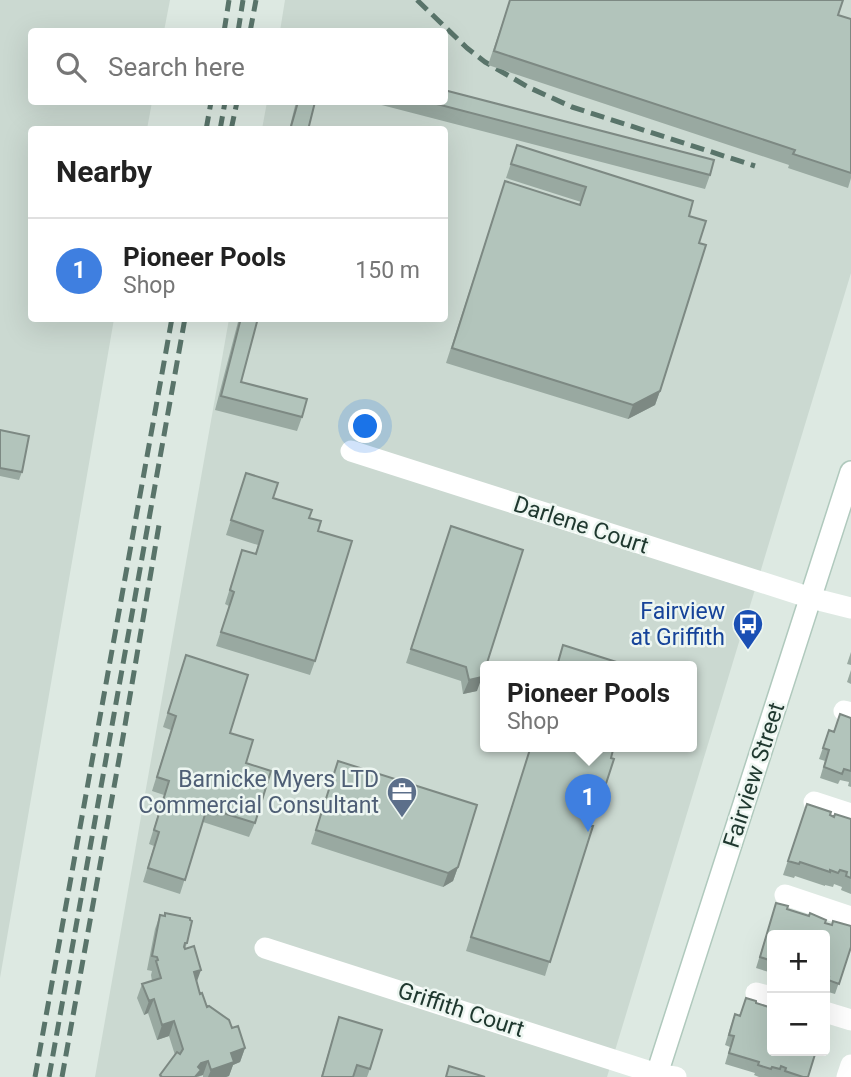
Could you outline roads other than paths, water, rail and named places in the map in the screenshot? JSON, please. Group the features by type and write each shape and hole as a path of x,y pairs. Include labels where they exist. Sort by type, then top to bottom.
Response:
{"street":[{"name":"Darlene Court","path":"351,452 811,598 851,608"},
{"name":"Fairview Street","path":"663,1076 851,472"},
{"path":"814,802 851,814"},
{"path":"785,895 851,918"},
{"name":"Griffith Court","path":"265,948 663,1076"},
{"path":"830,1014 851,1020"},
{"path":"847,1077 851,1065"}],"railway":[{"path":"225,28 229,0"},
{"path":"239,28 243,0"},
{"path":"251,28 256,0"},
{"path":"417,0 446,28"},
{"path":"448,30 485,62 528,87 572,107 755,166"},
{"path":"207,126 210,105"},
{"path":"221,126 224,105"},
{"path":"232,126 236,105"},
{"path":"35,1077 171,322"},
{"path":"49,1077 184,322"},
{"path":"62,1077 159,525"}],"place":[{"name":"Fairview at Griffith","path":"748,651"},
{"name":"Barnicke Myers LTD Commercial Consultant","path":"402,819"},
{"name":"Pioneer Pools","path":"588,832"}]}
